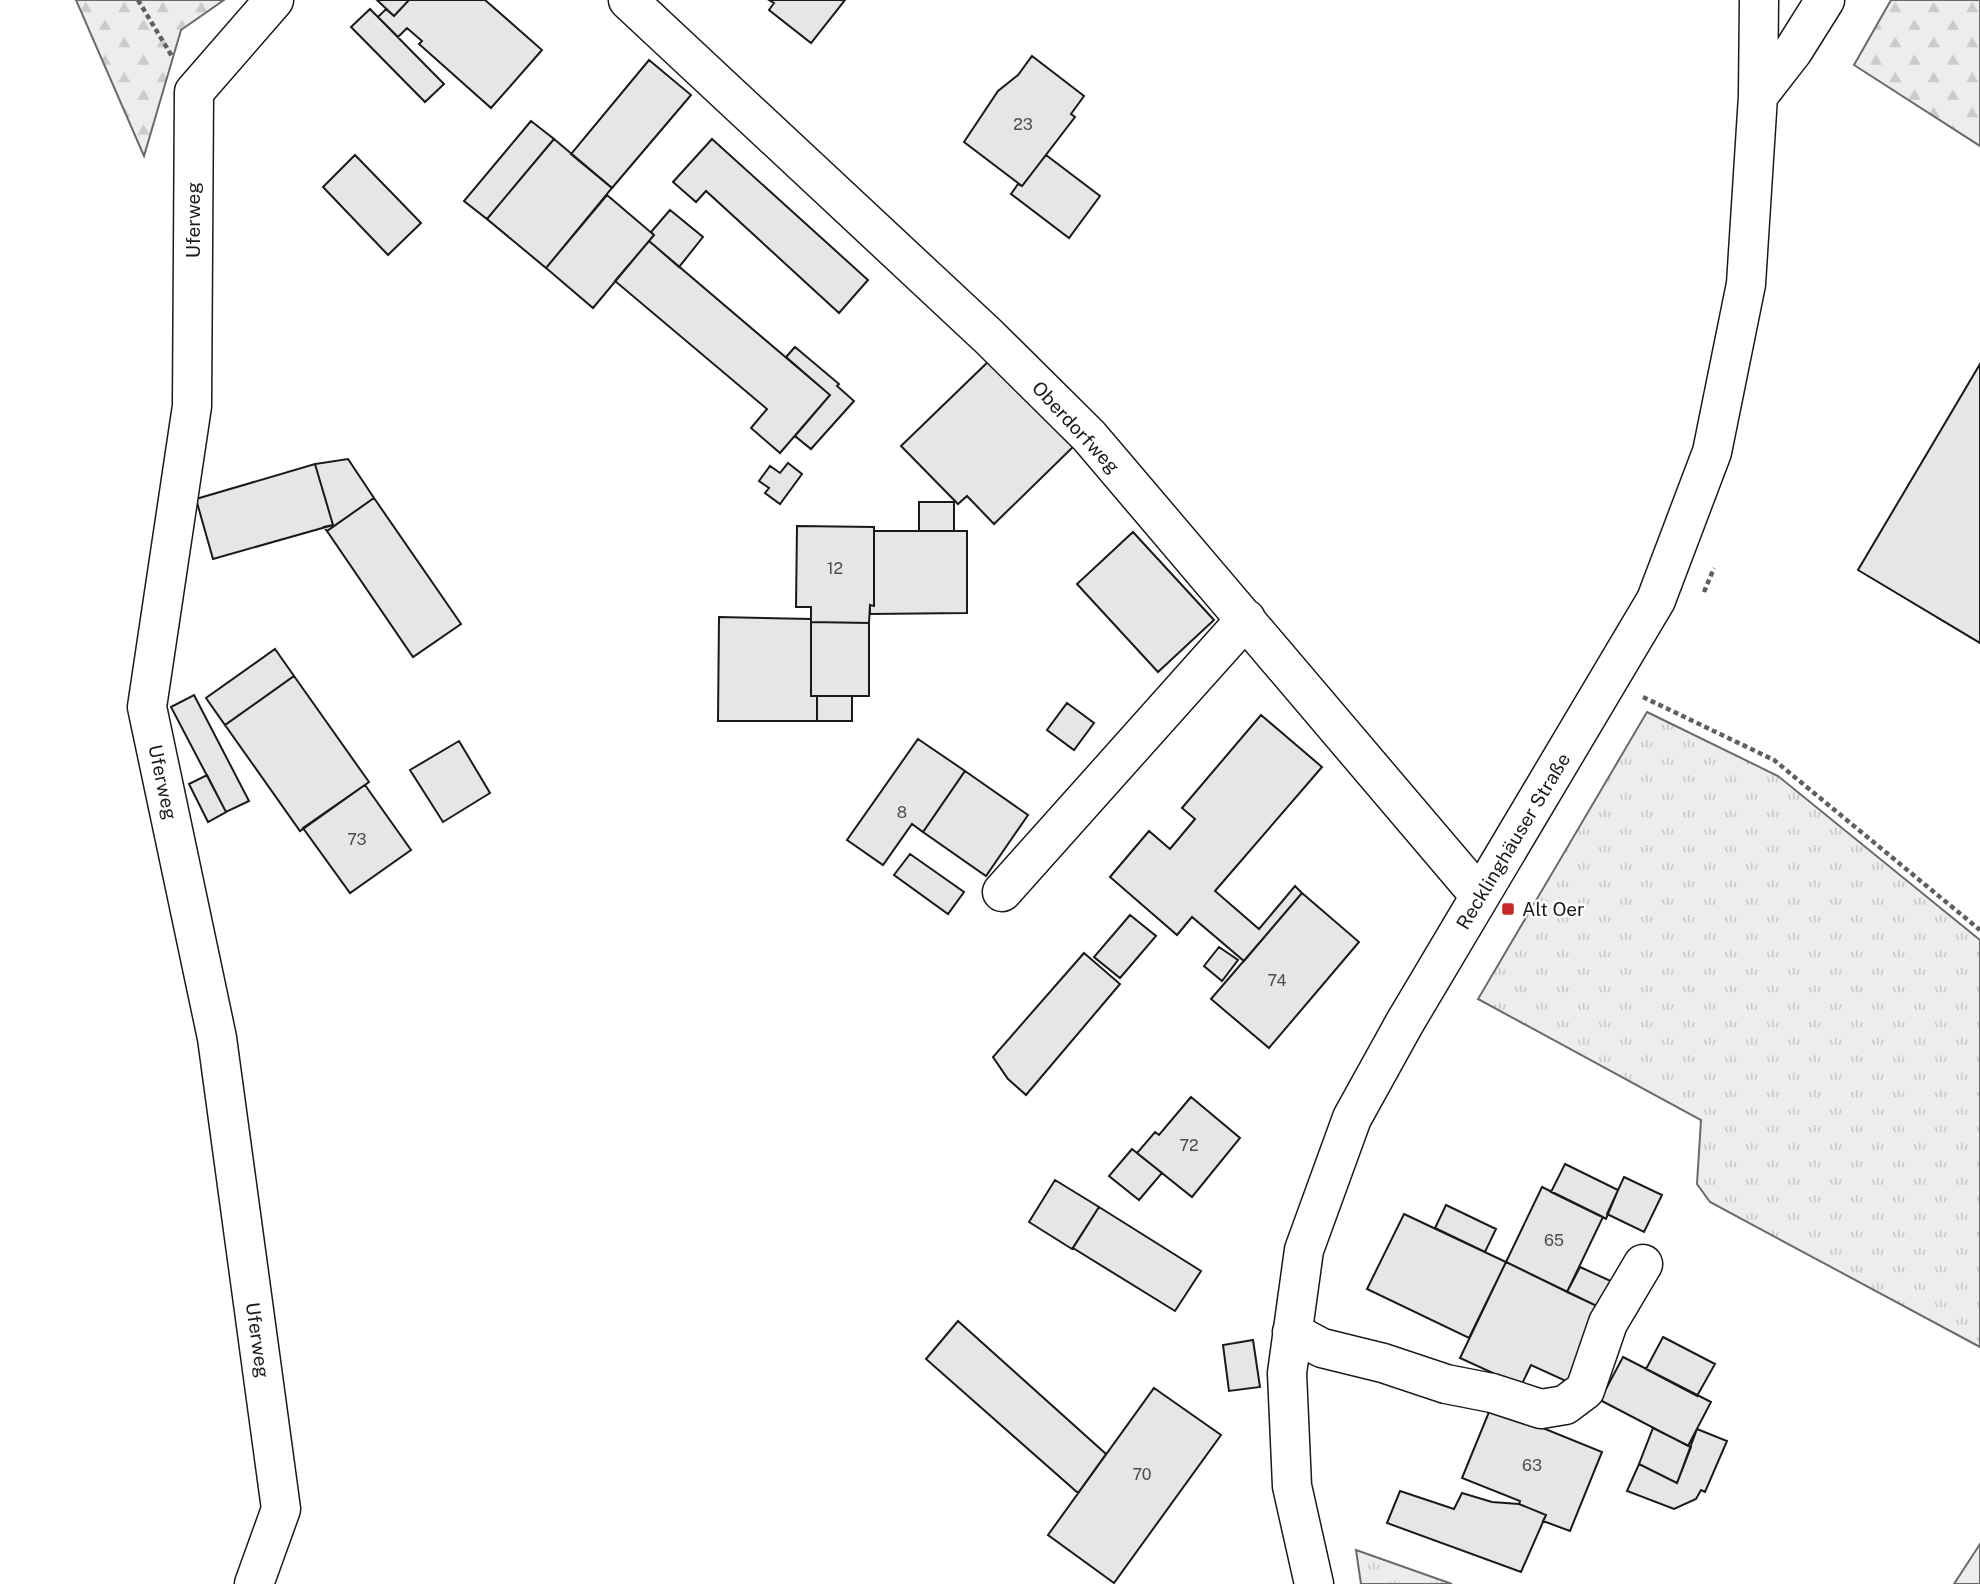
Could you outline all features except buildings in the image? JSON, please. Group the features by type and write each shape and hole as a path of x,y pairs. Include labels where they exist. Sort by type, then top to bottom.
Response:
{"street":[{"path":"194,92 274,0"},
{"name":"Oberdorfweg","path":"628,0 978,326 1089,436 1480,896"},
{"name":"Recklinghäuser Straße","path":"1314,1584 1292,1486 1287,1373 1304,1250 1352,1118 1656,600 1712,452 1746,284 1758,96 1759,0"},
{"path":"1758,96 1793,51 1825,0"},
{"name":"Uferweg","path":"194,92 192,407 147,708 217,1038 281,1509 254,1584"},
{"path":"1002,892 1245,619"},
{"path":"1292,1332 1322,1348 1446,1384 1541,1409 1564,1405 1585,1390 1608,1323 1643,1264"}],"path":[{"path":"138,0 194,92"},
{"path":"1610,680 1774,760 1980,930"}],"green space":[{"path":"76,0 224,0 181,30 144,156"},
{"path":"1891,0 1980,0 1980,146 1854,65"},
{"path":"1647,712 1778,776 1980,940 1980,1347 1710,1202 1697,1184 1701,1120 1478,999"},
{"path":"1356,1550 1452,1584 1361,1584"}],"shaded area":[{"path":"1980,1544 1980,1584 1954,1584"}],"place":[{"name":"Alt Oer","path":"1508,909"}]}
